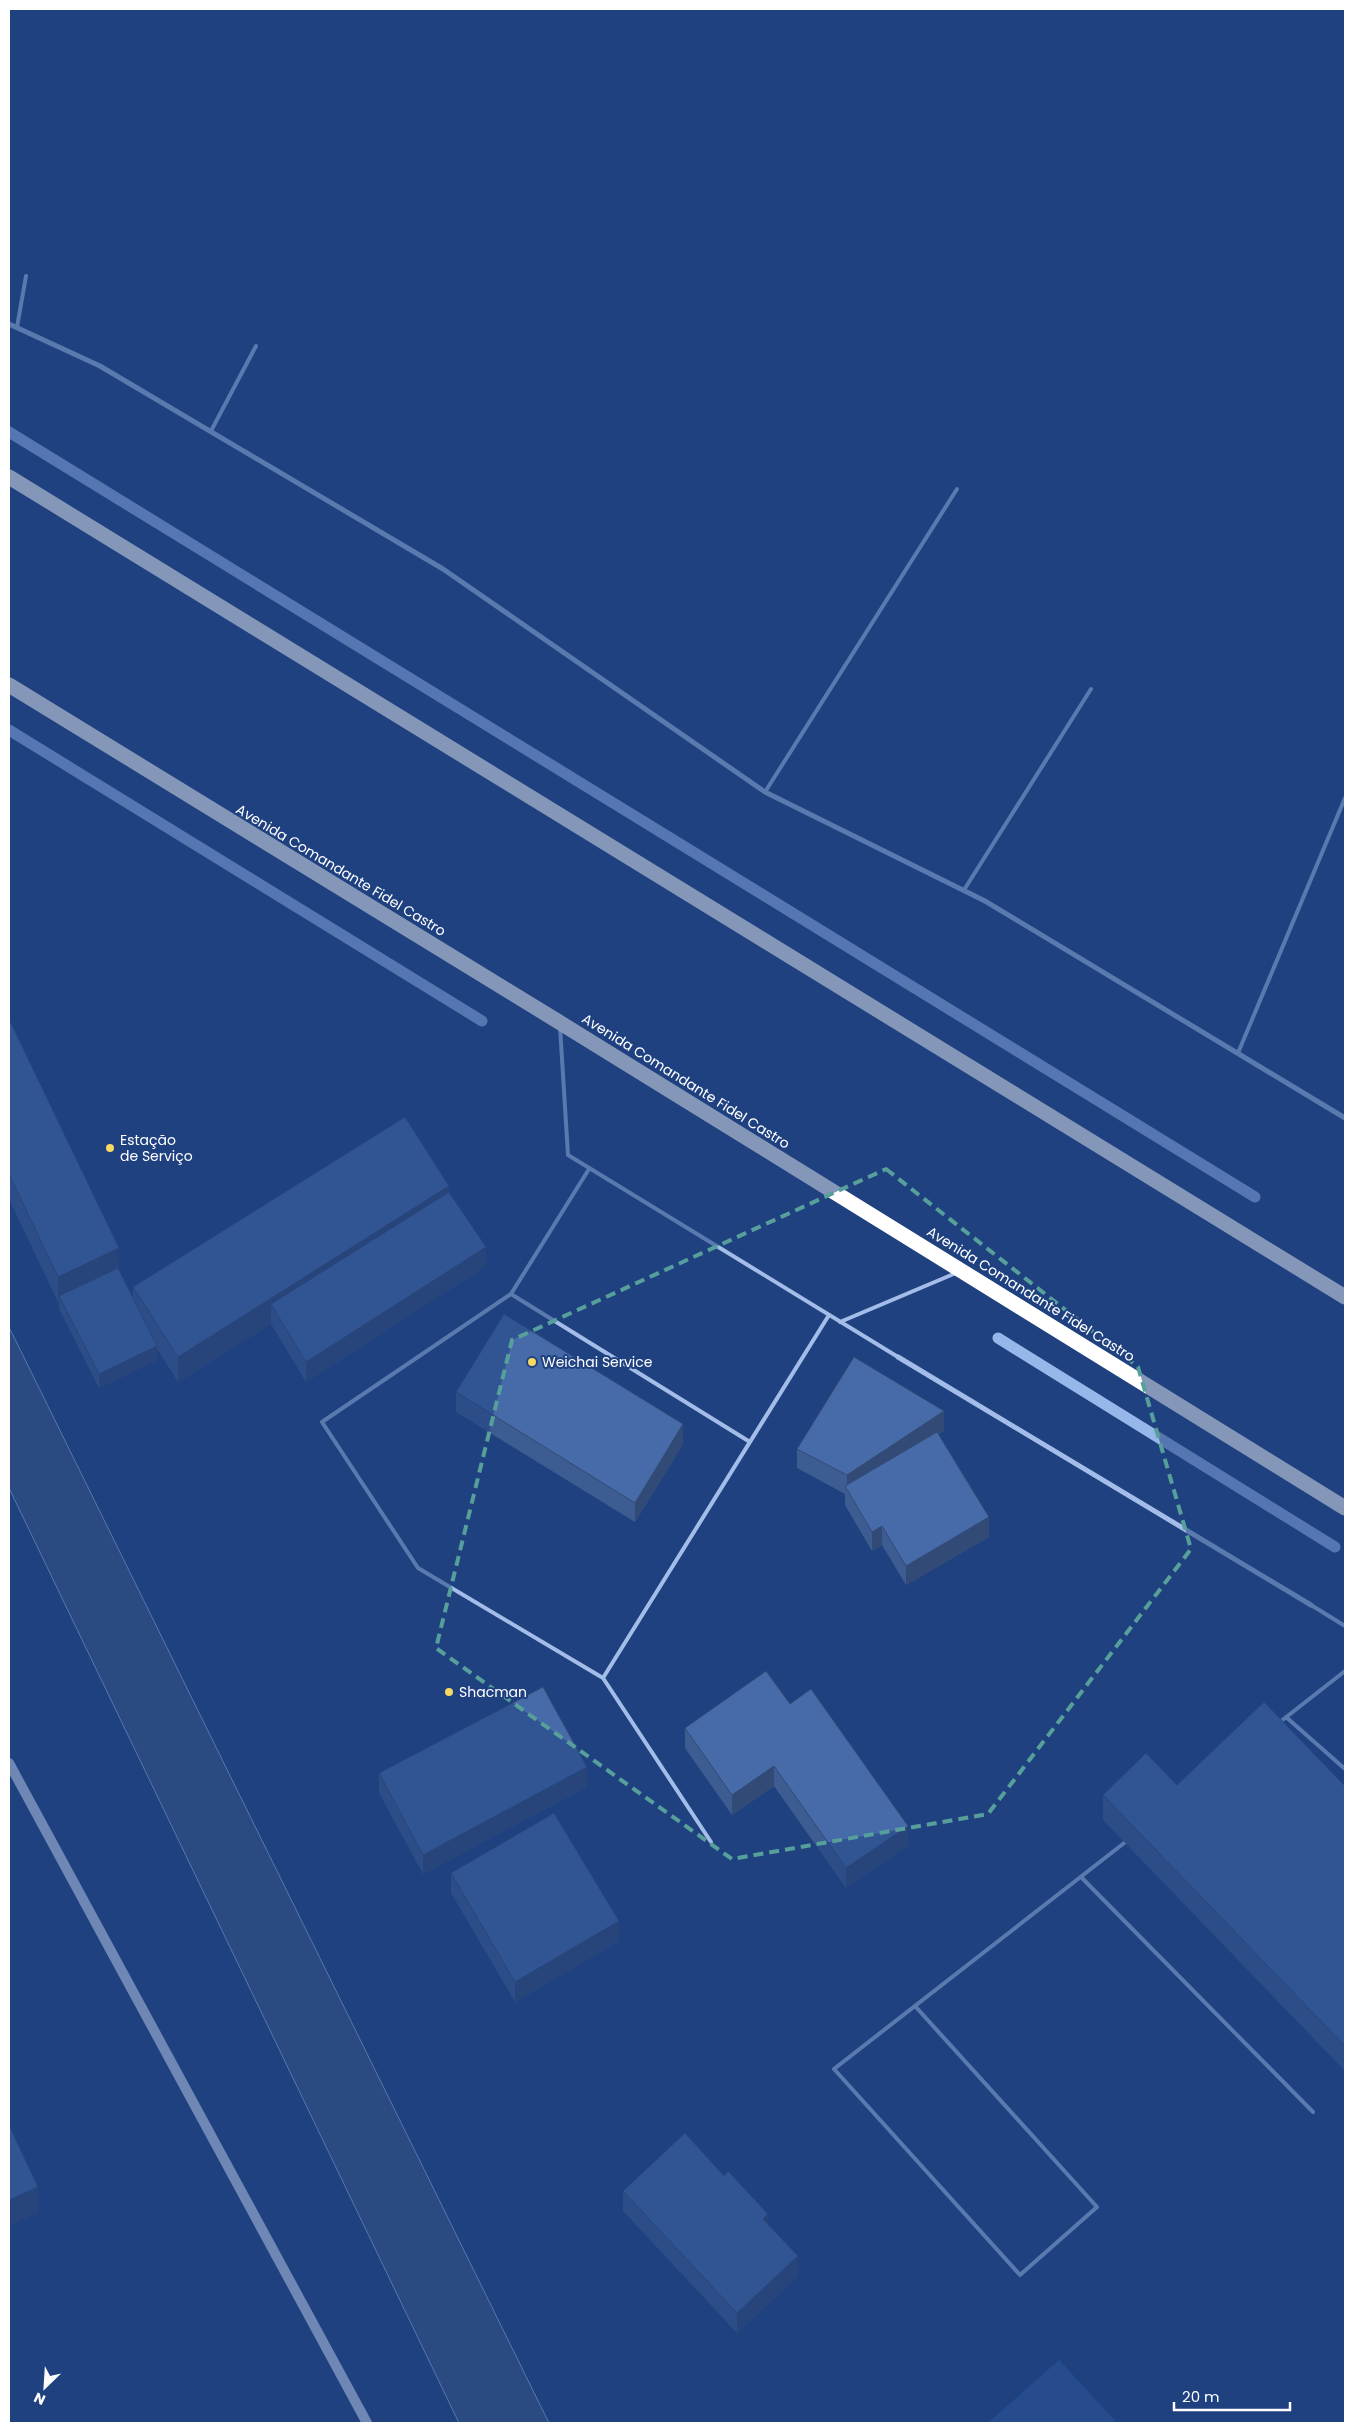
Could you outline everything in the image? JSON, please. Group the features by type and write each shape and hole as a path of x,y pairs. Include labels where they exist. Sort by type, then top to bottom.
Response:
{"highway":[{"path":"9,477 1345,1297"},
{"name":"Avenida Comandante Fidel Castro","path":"9,685 962,1270 1345,1508"}],"street":[{"path":"9,324 100,366 443,569 765,792 964,890 1345,1118"},
{"path":"898,1356 1311,1605"},
{"path":"9,1766 367,2423"}],"lane":[{"path":"17,327 26,276"},
{"path":"211,431 256,346"},
{"path":"765,792 957,489"},
{"path":"964,890 1091,689"},
{"path":"1238,1053 1345,798"},
{"path":"559,1022 568,1155 898,1356"},
{"path":"589,1169 511,1294 322,1422 418,1568 603,1678 711,1842"},
{"path":"840,1322 962,1270"},
{"path":"511,1294 750,1442"},
{"path":"603,1678 829,1315"},
{"path":"1311,1605 1345,1626"},
{"path":"1278,1724 1345,1671"},
{"path":"1286,1718 1345,1769"},
{"path":"915,2006 1097,2207 1020,2275 834,2070 915,2006 1136,1834"},
{"path":"1081,1877 1313,2112"}],"highlighted area":[{"path":"886,1169 1138,1367 1191,1549 988,1814 732,1859 436,1648 512,1340"}],"shaded area":[{"path":"9,1327 549,2423 459,2423 9,1488"},
{"path":"1059,2360 1117,2423 988,2423"}],"building":[{"path":"9,1019 119,1248 58,1277 9,1174"},
{"path":"405,1117 449,1186 178,1357 133,1287"},
{"path":"449,1192 486,1247 306,1362 271,1304"},
{"path":"118,1268 157,1346 99,1374 59,1296"},
{"path":"504,1314 683,1424 635,1503 456,1392"},
{"path":"854,1357 944,1411 847,1475 797,1449"},
{"path":"937,1432 989,1517 906,1566 882,1526 872,1532 845,1486"},
{"path":"766,1671 790,1704 811,1689 908,1826 846,1868 774,1766 732,1795 685,1728"},
{"path":"543,1687 587,1767 423,1855 379,1773"},
{"path":"1264,1702 1345,1786 1345,2046 1103,1795 1146,1753 1177,1785"},
{"path":"554,1813 619,1921 515,1982 451,1873"},
{"path":"9,2125 38,2187 9,2200"},
{"path":"685,2133 724,2176 728,2171 768,2214 763,2219 798,2256 737,2313 623,2191"}],"waterway":[{"path":"9,432 1255,1197"},
{"path":"9,730 482,1021"},
{"path":"998,1338 1335,1547"}],"place":[{"name":"Estação de Serviço","path":"110,1148"},
{"name":"Weichai Service","path":"532,1362"},
{"name":"Shacman","path":"449,1692"}]}
